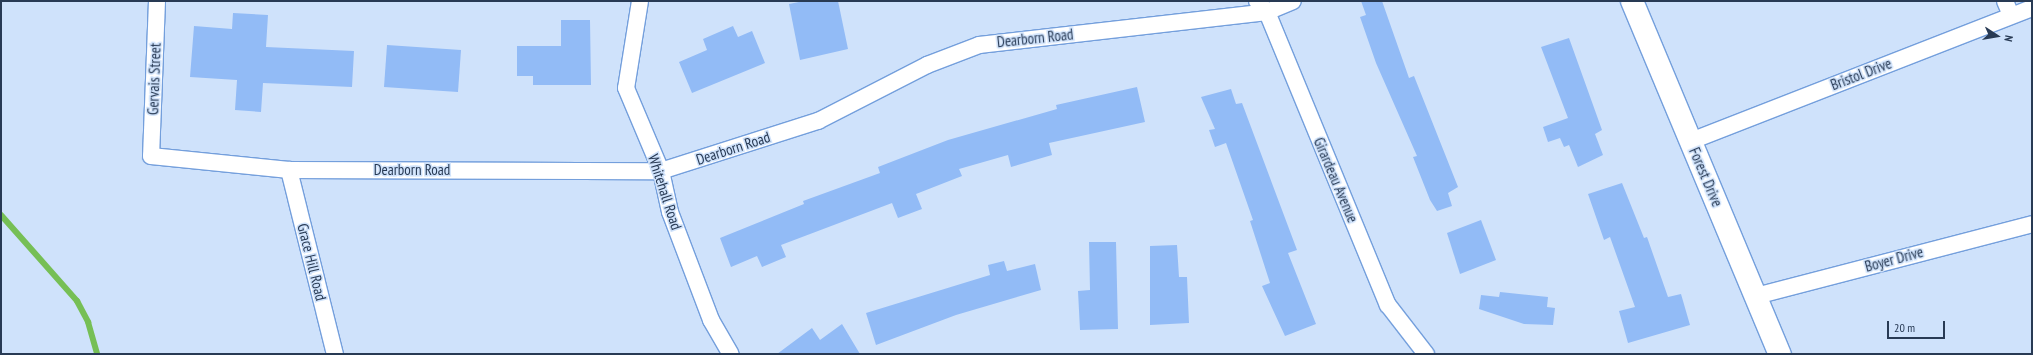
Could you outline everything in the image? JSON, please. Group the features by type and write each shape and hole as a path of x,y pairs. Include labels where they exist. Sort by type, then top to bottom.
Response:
{"main road":[{"name":"Forest Drive","path":"1632,1 1780,354"}],"street":[{"name":"Gervais Street","path":"151,156 157,1"},
{"name":"Whitehall Road","path":"640,1 626,88 661,171 670,212 705,306 731,354"},
{"name":"Dearborn Road","path":"151,156 289,170 661,171 818,121 927,65 979,45 1293,1"},
{"name":"Girardeau Avenue","path":"1262,6 1388,306 1426,354"},
{"name":"Bristol Drive","path":"1690,141 2008,8 2032,8"},
{"name":"Grace Hill Road","path":"289,170 335,354"},
{"name":"Boyer Drive","path":"1756,296 2032,224"}],"building":[{"path":"804,1 838,1 848,49 800,60 789,4"},
{"path":"1361,1 1382,1 1409,78 1414,76 1458,187 1448,193 1452,206 1437,211 1430,200 1413,157 1417,156 1376,63 1360,17 1366,15"},
{"path":"233,13 268,15 266,47 354,51 352,87 263,83 261,112 235,110 237,80 190,77 194,26 232,29"},
{"path":"561,20 590,20 591,85 533,85 533,76 517,76 517,46 561,46"},
{"path":"733,26 738,37 752,31 765,63 692,93 679,62 707,50 703,39"},
{"path":"1569,38 1602,130 1595,134 1603,155 1578,167 1569,145 1564,147 1560,138 1548,142 1543,127 1568,118 1541,47"},
{"path":"387,45 461,50 458,92 384,87"},
{"path":"1137,87 1145,122 1049,143 1052,155 1011,167 1008,155 959,169 962,176 916,194 922,209 898,218 892,203 781,245 786,257 762,267 757,256 731,267 720,238 804,204 803,201 880,173 878,167 948,140 1057,109 1056,105"},
{"path":"1231,89 1236,104 1242,103 1297,250 1288,253 1316,324 1285,336 1262,286 1270,283 1250,221 1253,220 1226,143 1215,147 1209,130 1215,129 1201,97"},
{"path":"1622,183 1644,238 1647,237 1668,297 1681,294 1690,325 1628,343 1619,311 1635,307 1610,237 1604,240 1588,194"},
{"path":"1481,220 1496,260 1460,274 1447,233"},
{"path":"1089,242 1116,242 1118,329 1080,330 1078,291 1090,290"},
{"path":"1177,245 1179,277 1187,277 1189,323 1150,325 1150,246"},
{"path":"1004,261 1007,271 1035,264 1041,290 956,315 876,345 866,313 990,275 988,265"},
{"path":"1500,292 1548,297 1547,307 1555,308 1553,325 1524,324 1479,309 1481,295 1499,297"},
{"path":"842,324 860,354 777,354 812,328 820,340"}],"waterway":[{"path":"1,215 77,301 88,322 97,354"}]}
